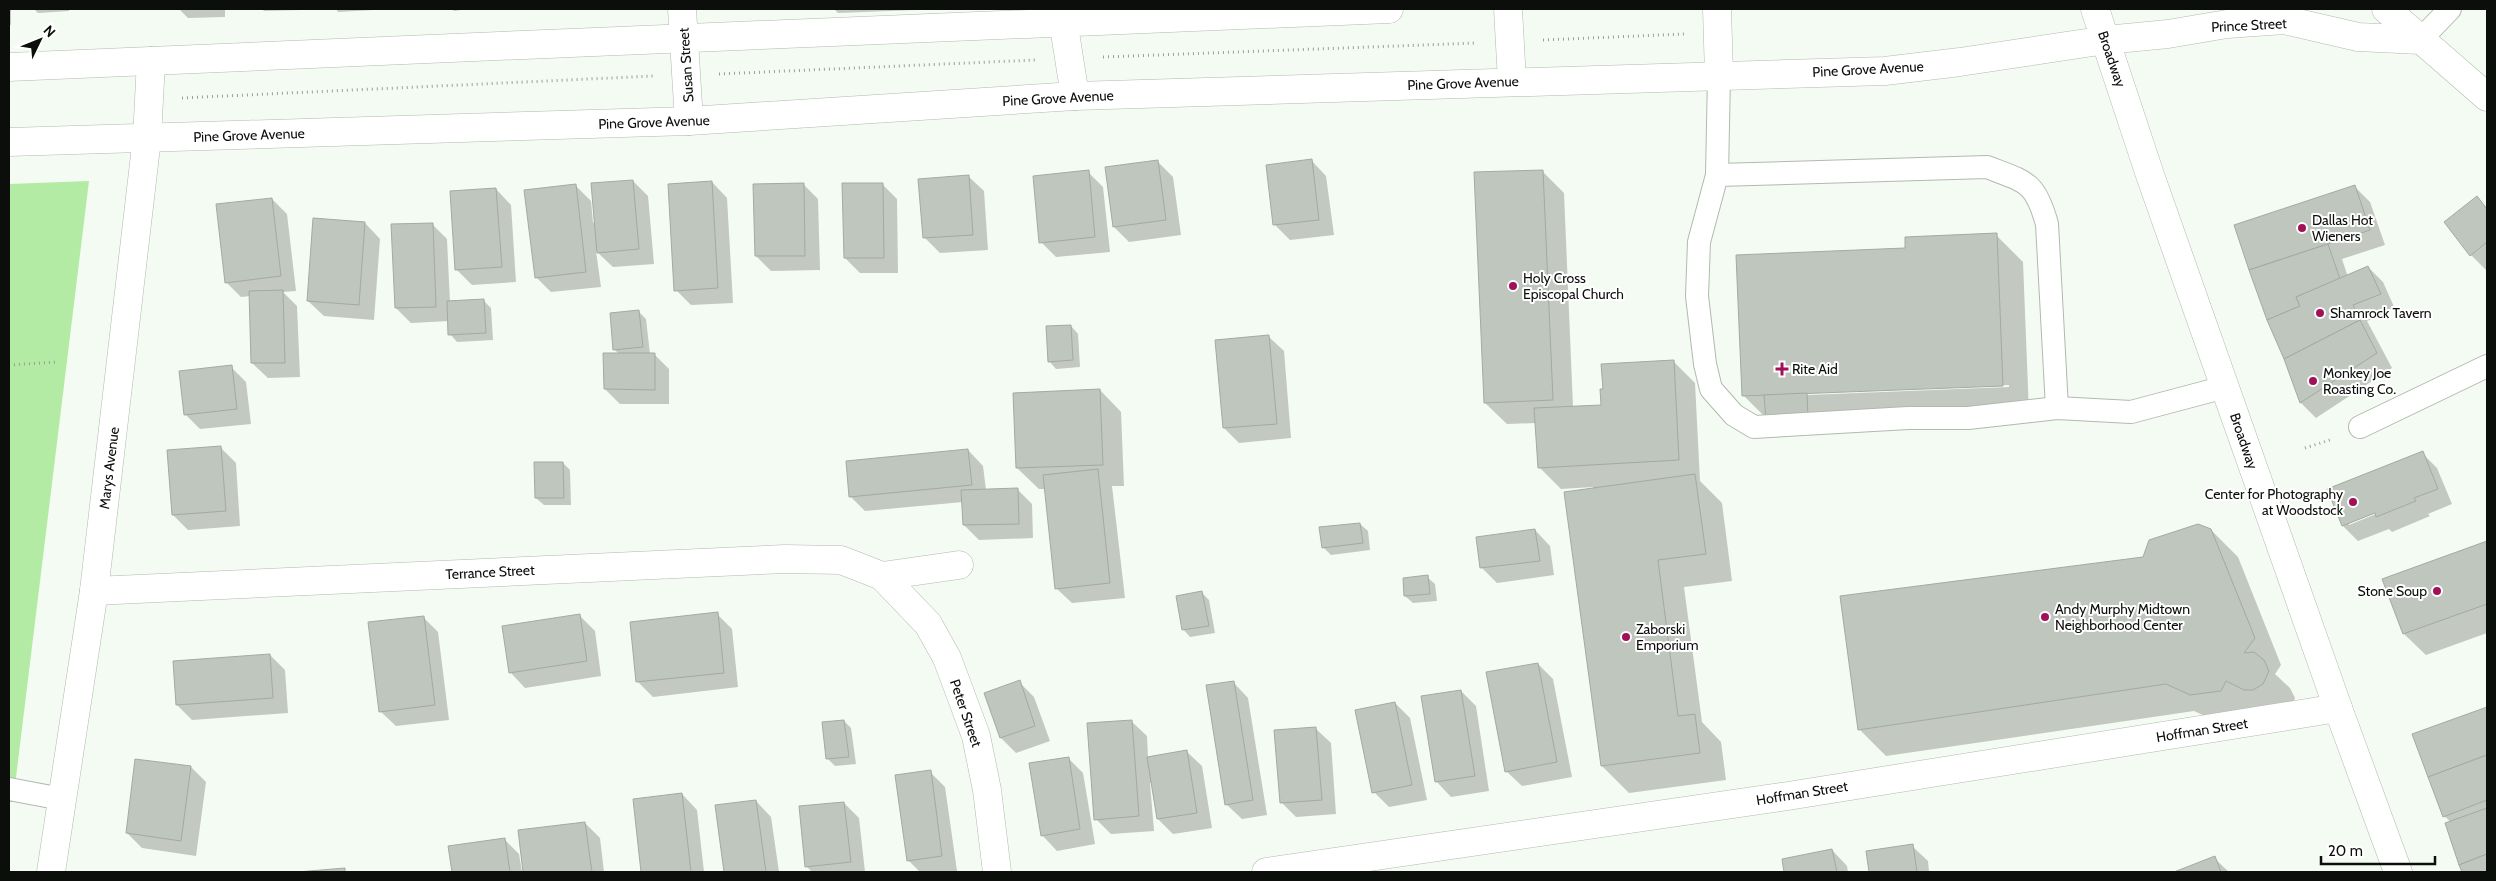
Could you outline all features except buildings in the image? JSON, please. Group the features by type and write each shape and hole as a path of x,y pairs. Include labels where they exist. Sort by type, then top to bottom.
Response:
{"main road":[{"name":"Susan Street","path":"682,9 689,121"},
{"path":"9,67 683,39 1063,20 1389,9"},
{"path":"1508,9 1512,81"},
{"name":"Broadway","path":"2095,9 2150,175 2338,708 2398,872"},
{"path":"2386,9 2420,40 2485,93"},
{"name":"Prince Street","path":"2106,40 2168,34 2286,15 2358,37 2420,40"},
{"path":"1063,20 1075,96"},
{"path":"1717,20 1719,75"},
{"name":"Pine Grove Avenue","path":"9,142 689,121 1075,96 1512,81 1885,71 1960,62 2106,40"},
{"name":"Marys Avenue","path":"51,872 94,591 147,138 152,62"},
{"name":"Terrance Street","path":"94,591 785,559 841,560 882,576"},
{"path":"882,576 959,565"},
{"name":"Peter Street","path":"882,576 928,624 947,658 976,736 987,790 997,872"},
{"name":"Hoffman Street","path":"1266,872 1788,796 2338,708"}],"lane":[{"path":"2420,40 2450,9"},
{"path":"1719,75 1717,175 1700,242 1697,296 1705,364 1712,389 1734,415 1754,427 1908,418 1968,418 2057,408 2131,412 2225,387"},
{"path":"1717,175 1987,167 2025,182 2040,200 2047,224 2057,408"},
{"path":"2360,428 2487,366"},
{"path":"9,789 62,799"}],"path":[{"path":"181,98 686,75 1509,42 1717,20"},
{"path":"9,365 58,362"}],"green space":[{"path":"89,181 13,802 9,802 9,184"}],"place":[{"name":"Dallas Hot Wieners","path":"2302,228"},
{"name":"Holy Cross Episcopal Church","path":"1513,286"},
{"name":"Shamrock Tavern","path":"2320,313"},
{"name":"Rite Aid","path":"1782,369"},
{"name":"Monkey Joe Roasting Co.","path":"2313,381"},
{"name":"Center for Photography at Woodstock","path":"2353,502"},
{"name":"Stone Soup","path":"2437,591"},
{"name":"Andy Murphy Midtown Neighborhood Center","path":"2045,617"},
{"name":"Zaborski Emporium","path":"1626,637"}]}
